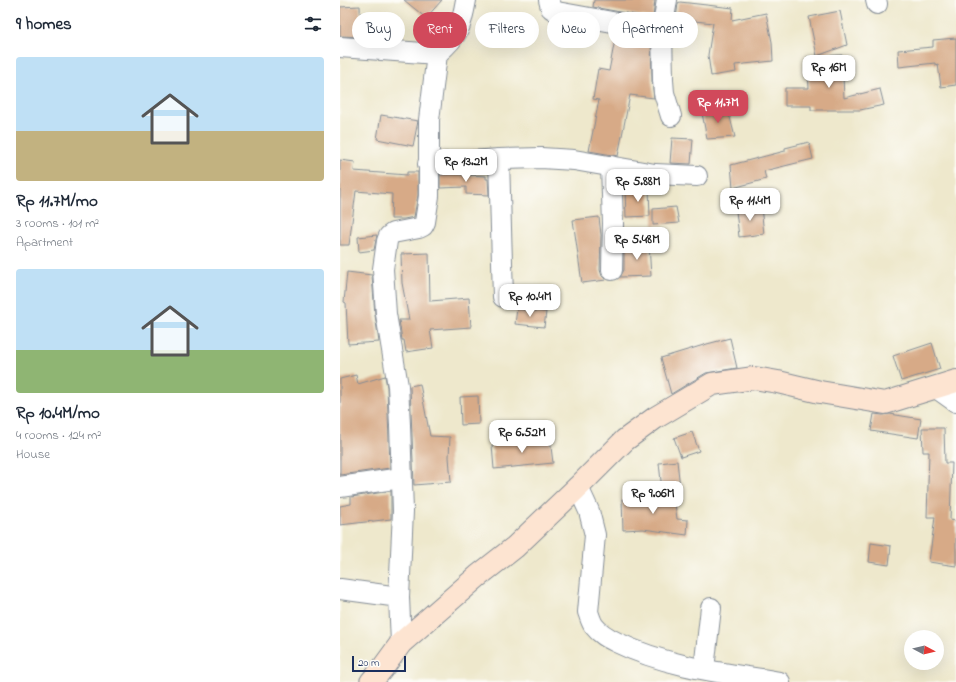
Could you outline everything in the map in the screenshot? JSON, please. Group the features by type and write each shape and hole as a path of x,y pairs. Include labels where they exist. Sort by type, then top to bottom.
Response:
{"street":[{"path":"401,643 399,597 403,512 398,386 386,314 384,269 387,241 389,236 393,233 419,228 423,226 425,222 429,196 429,120 437,54 450,43 457,34 463,18 466,0"},
{"path":"549,0 551,8 557,12 608,21"},
{"path":"665,12 667,0"},
{"path":"340,47 437,54"},
{"path":"663,48 664,93 671,116"},
{"path":"428,164 499,159 541,158 574,160 655,174 697,176"},
{"path":"499,159 503,297"},
{"path":"611,166 612,270"},
{"path":"377,676 401,643 478,576 515,547 625,440 655,418 712,384 754,378 820,392 885,403 956,381"},
{"path":"935,387 956,402"},
{"path":"340,487 401,478"},
{"path":"578,487 589,511 595,535 588,612 594,626 603,635 632,650 672,663 780,682"},
{"path":"340,589 399,597"},
{"path":"704,669 711,608"}],"building":[{"path":"404,0 442,0 431,12 419,12"},
{"path":"594,0 655,0 654,12 620,12 593,7"},
{"path":"678,3 733,8 732,20 766,13 772,42 773,61 735,65 736,72 711,76 708,55 713,23 698,21 698,12 677,12"},
{"path":"360,6 360,12 352,12 352,37 340,36 340,7"},
{"path":"840,11 847,45 817,56 809,17"},
{"path":"956,38 956,85 941,87 938,64 935,65 935,63 899,67 898,50 933,47 933,40"},
{"path":"613,48 651,48 654,98 630,95 618,156 589,151 599,100 593,99 598,69 609,71"},
{"path":"842,55 844,98 880,89 884,105 860,110 811,110 811,106 785,106 785,88 809,88 807,57"},
{"path":"727,106 735,137 707,139 702,113"},
{"path":"381,115 418,121 413,146 377,139"},
{"path":"672,138 693,139 691,164 670,163"},
{"path":"809,142 813,159 764,171 766,179 733,188 731,165 785,151 785,148"},
{"path":"340,160 355,162 354,171 407,175 407,172 418,172 418,195 414,217 391,219 392,194 356,191 349,245 340,245"},
{"path":"452,174 486,176 486,179 488,179 489,195 466,194 466,187 440,188 440,175"},
{"path":"649,189 650,216 626,217 625,190"},
{"path":"676,207 679,223 653,225 653,209"},
{"path":"761,207 764,234 739,237 736,211"},
{"path":"599,217 601,235 600,270 602,276 606,280 582,283 573,220"},
{"path":"377,235 374,250 359,252 358,237"},
{"path":"649,245 651,276 620,277 624,270 624,246"},
{"path":"429,253 430,301 469,298 471,327 430,330 433,348 406,352 404,340 402,340 399,320 409,320 402,283 401,254"},
{"path":"347,272 372,275 379,342 348,344 346,303 344,302"},
{"path":"517,309 546,312 544,327 515,324"},
{"path":"730,338 737,368 706,373 671,394 661,358"},
{"path":"932,343 940,369 901,381 893,356"},
{"path":"356,375 358,384 385,376 387,387 390,468 340,475 340,379"},
{"path":"420,384 430,436 450,437 449,457 451,482 414,485 410,386"},
{"path":"478,396 479,424 461,425 460,397"},
{"path":"874,414 890,414 921,419 918,438 871,431"},
{"path":"922,428 944,428 945,463 952,463 950,520 956,521 956,566 929,562 935,517 927,517 929,452 923,452"},
{"path":"692,432 699,451 681,457 674,438"},
{"path":"550,439 553,463 494,469 492,445"},
{"path":"677,461 680,487 662,490 659,463"},
{"path":"391,491 391,519 340,525 340,506 351,504 351,497"},
{"path":"674,496 677,519 688,520 687,535 643,529 623,530 622,499"},
{"path":"871,543 891,546 889,565 869,562"}]}
